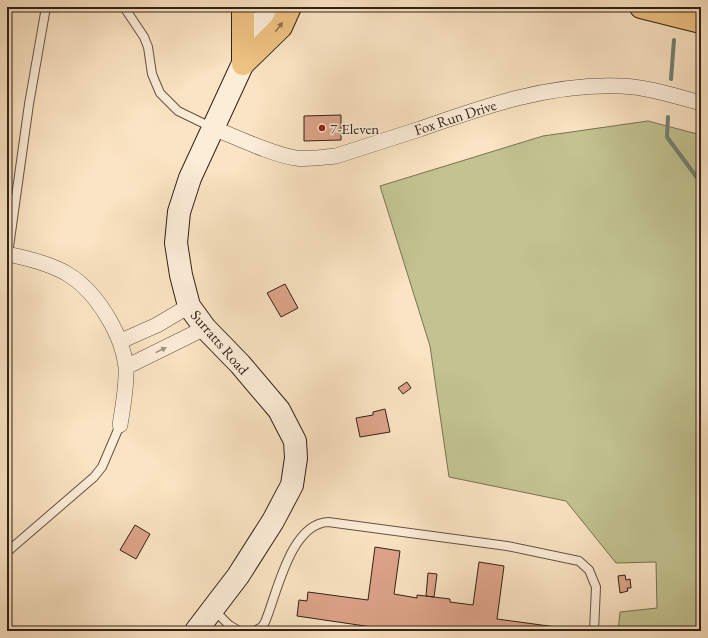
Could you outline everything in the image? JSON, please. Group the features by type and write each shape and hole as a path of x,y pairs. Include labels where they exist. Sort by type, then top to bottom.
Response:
{"highway":[{"path":"243,7 243,64"},
{"path":"243,64 280,27 290,7"},
{"path":"641,7 701,22"}],"street":[{"name":"Surratts Road","path":"196,631 238,576 274,521 292,485 296,458 295,441 279,410 240,364 205,328 189,306 177,250 179,212 190,178 269,7"},
{"name":"Fox Run Drive","path":"214,128 282,155 296,158 313,158 336,156 500,102 535,93 569,87 590,85 623,86 665,93 701,103"},
{"path":"7,254 50,264 80,282 104,310 121,341 126,367 120,424"},
{"path":"121,341 157,325 189,306"},
{"path":"126,367 205,328"}],"lane":[{"path":"7,254 29,104 46,7"},
{"path":"124,7 144,37 148,47 152,74 160,92 178,111 214,128"},
{"path":"7,552 94,477 102,467 120,424"},
{"path":"254,631 262,627 265,622 283,570 306,533 320,522 506,546 579,561 589,570 596,587 594,631"},
{"path":"213,609 229,625 239,631"}],"green space":[{"path":"648,121 701,135 701,631 618,631 620,612 657,608 656,562 616,563 566,501 449,477 430,346 380,186 543,136"}],"building":[{"name":"7-Eleven","path":"341,115 341,140 304,141 304,116"},
{"path":"285,284 298,308 281,317 267,293"},
{"path":"407,382 411,388 403,394 398,388"},
{"path":"385,409 390,432 360,437 356,418 373,415 373,412"},
{"path":"7,479 10,479 7,502"},
{"path":"135,525 150,534 136,559 120,550"},
{"path":"375,547 400,551 394,594 417,598 417,595 450,599 450,602 473,605 479,562 504,566 497,619 556,627 555,631 371,631 372,627 297,616 299,600 307,601 308,592 368,600"},
{"path":"428,573 437,574 434,597 426,596"},
{"path":"625,575 626,580 630,579 631,588 627,588 628,591 620,593 618,576"}],"waterway":[{"path":"671,79 674,40"},
{"path":"668,117 667,137 701,183"}],"place":[{"name":"7-Eleven","path":"322,128"}]}
